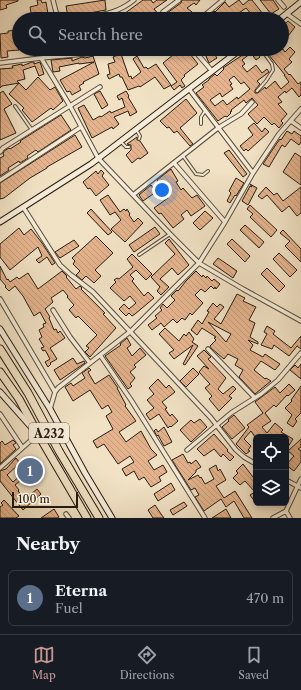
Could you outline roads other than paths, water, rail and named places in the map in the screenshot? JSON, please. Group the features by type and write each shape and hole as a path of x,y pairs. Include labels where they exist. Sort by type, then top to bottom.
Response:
{"highway":[{"name":"A232","path":"0,349 28,393 59,451 99,518"},
{"name":"A232","path":"0,372 19,399 87,518"}],"street":[{"path":"53,0 56,12"},
{"path":"115,12 122,9 134,0"},
{"path":"163,12 178,0"},
{"path":"208,12 223,0"},
{"path":"278,0 284,7"},
{"path":"289,12 301,2"},
{"path":"289,15 301,24"},
{"path":"0,63 62,56"},
{"path":"199,56 212,71"},
{"path":"0,222 98,158 232,56"},
{"path":"41,58 70,106 98,158 170,234 199,263 301,321"},
{"path":"0,152 3,148 100,87"},
{"path":"189,89 253,173"},
{"path":"133,195 218,128 241,114 252,102"},
{"path":"50,409 55,392 90,362 131,331 199,263 225,222 253,173 279,134 301,109"},
{"path":"290,121 301,128"},
{"path":"0,180 81,127"},
{"path":"0,144 3,148"},
{"path":"174,163 225,222"},
{"path":"23,207 60,265 93,292 131,331 217,426 236,450 253,462"},
{"path":"0,299 55,392"},
{"path":"53,310 70,337 90,362"},
{"path":"0,329 50,409 85,473 112,518"},
{"path":"208,349 255,398"},
{"path":"187,450 232,413 255,398 278,380 301,353"},
{"path":"100,355 131,400 204,518"},
{"path":"0,392 38,434 0,468"},
{"path":"0,414 22,447"},
{"path":"273,518 286,511 299,487 301,479"},
{"path":"289,482 299,487"},
{"path":"286,511 290,518"},
{"path":"66,514 69,518"}],"lane":[{"path":"257,91 271,75 273,70 272,64 266,56"},
{"path":"15,106 32,131"},
{"path":"201,124 201,117 205,111"},
{"path":"136,130 140,136 139,139"},
{"path":"120,142 126,147 129,147"},
{"path":"183,156 196,174 203,174 208,171"},
{"path":"139,255 170,234"}],"place":[{"name":"Eterna","path":"30,471"}]}
